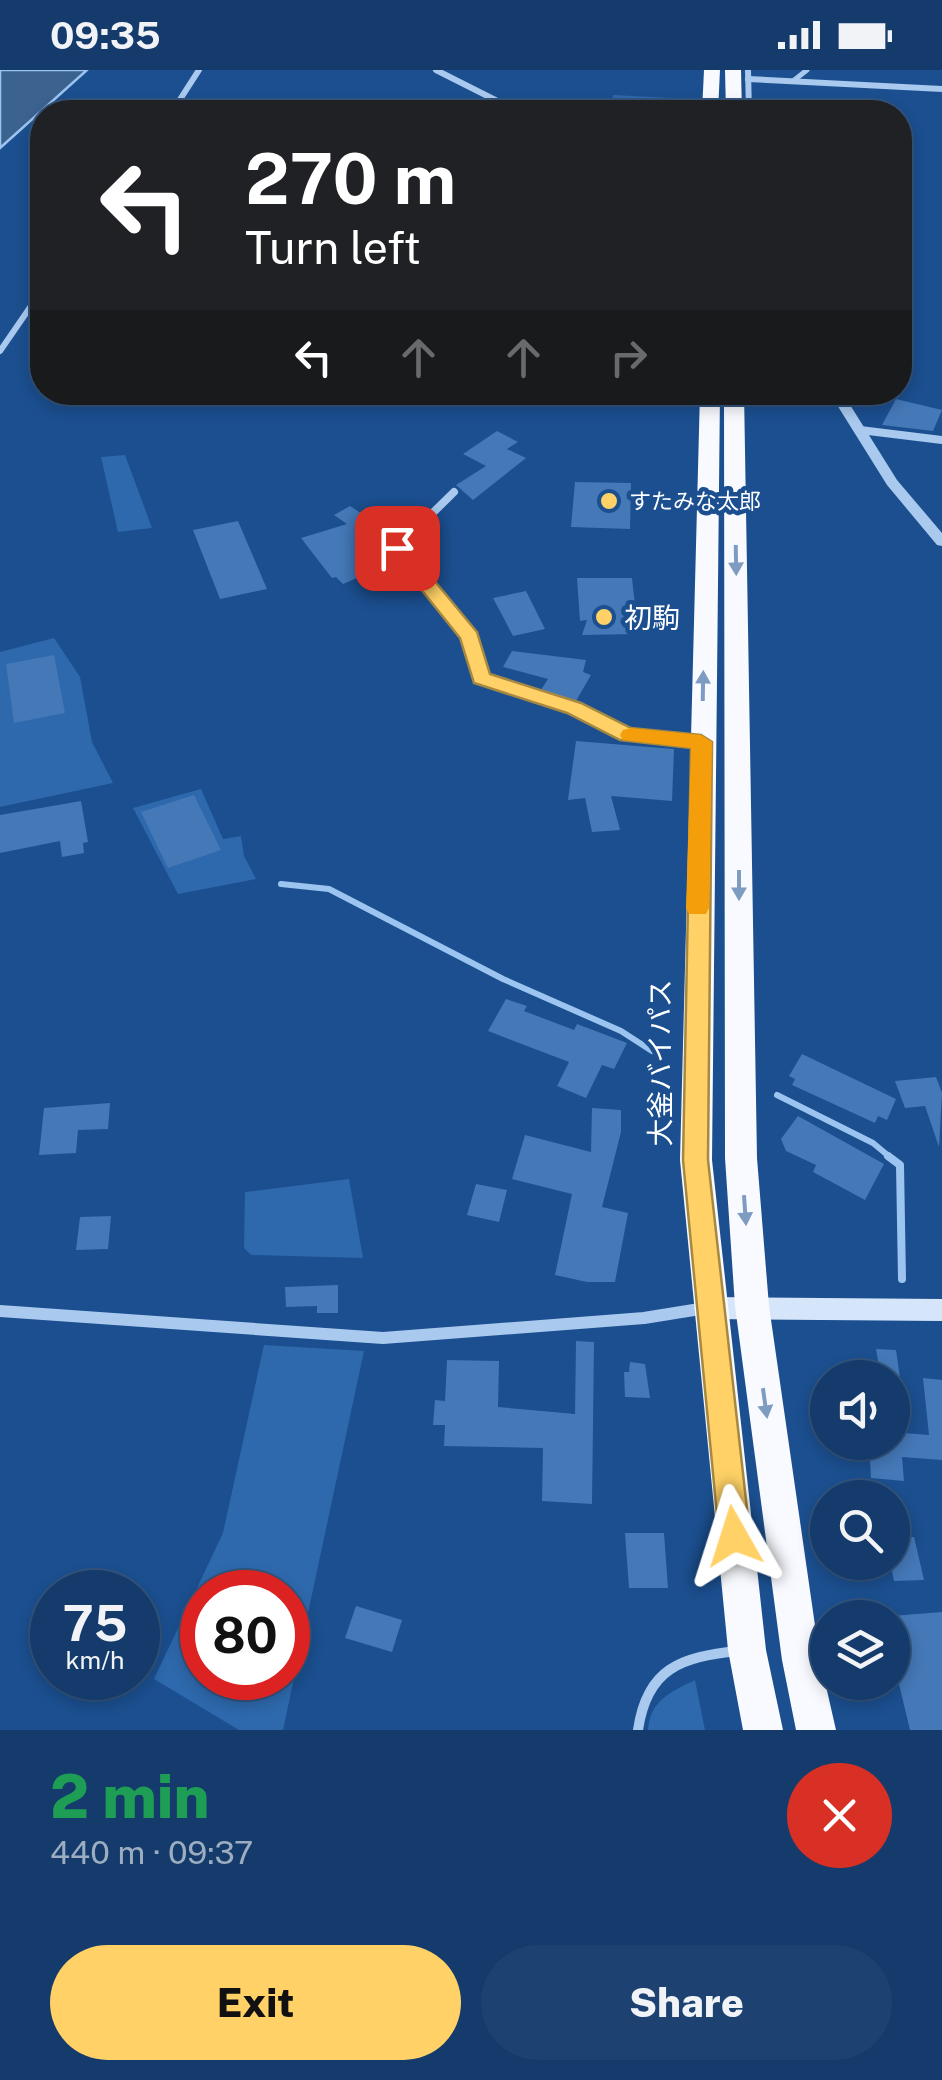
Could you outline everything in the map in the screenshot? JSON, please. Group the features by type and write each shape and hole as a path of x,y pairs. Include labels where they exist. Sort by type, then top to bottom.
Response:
{"highway":[{"path":"711,100 712,70"},
{"path":"737,100 743,73"},
{"name":"大釜バイパス","path":"710,405 696,1160 747,1650 763,1730"},
{"path":"734,405 741,1158 752,1306 801,1660 816,1730"}],"main road":[{"path":"710,1308 942,1310"}],"street":[{"path":"180,100 199,70"},
{"path":"436,70 495,100"},
{"path":"747,100 743,73 794,81 942,89"},
{"path":"0,350 30,307"},
{"path":"844,405 892,482 942,542"},
{"path":"860,430 942,440"},
{"path":"454,492 397,548 470,636 481,678 574,708 628,735 701,742"},
{"path":"0,1311 384,1338 644,1318 710,1308"}],"lane":[{"path":"794,81 806,70"},
{"path":"638,1730 639,1702 660,1675 694,1654 747,1650"}],"shaded area":[{"path":"0,70 87,70 54,100 30,100 30,121 0,148"},
{"path":"613,95 693,99 693,100 612,100"},
{"path":"125,455 152,528 118,532 101,457"},
{"path":"54,638 80,677 92,742 113,783 0,807 0,652"},
{"path":"201,789 223,839 241,836 244,856 256,879 178,894 133,808"},
{"path":"349,1179 363,1258 251,1255 244,1248 245,1192"},
{"path":"264,1345 364,1351 310,1604 310,1570 206,1570 223,1533"},
{"path":"180,1624 180,1695 160,1683 160,1666"},
{"path":"695,1680 705,1730 648,1730 657,1704"},
{"path":"189,1700 289,1700 283,1730 239,1730"}],"building":[{"path":"912,403 942,410 933,431 882,425 893,405"},
{"path":"497,431 518,442 507,449 526,458 473,500 456,485 486,466 463,454"},
{"path":"575,482 631,483 630,529 571,527"},
{"path":"350,506 391,533 358,555 368,566 359,570 364,575 343,584 332,578 301,538 347,524 334,515"},
{"path":"238,521 267,589 220,599 193,530"},
{"path":"577,578 632,578 638,634 582,635 587,620 580,621"},
{"path":"526,591 545,629 513,636 493,598"},
{"path":"512,651 586,660 583,672 591,675 576,701 541,690 548,679 503,667"},
{"path":"54,655 65,713 14,723 6,664"},
{"path":"576,741 674,749 672,801 611,796 620,830 592,832 585,798 568,800"},
{"path":"194,795 221,850 168,868 141,812"},
{"path":"81,801 88,842 83,843 84,853 62,857 60,841 0,853 0,815"},
{"path":"506,999 527,1006 524,1011 574,1030 577,1024 627,1043 614,1069 602,1065 586,1098 557,1086 569,1062 488,1031"},
{"path":"802,1054 896,1099 887,1120 878,1116 875,1123 792,1085 795,1079 789,1076"},
{"path":"936,1077 942,1093 939,1147 925,1106 905,1108 895,1081"},
{"path":"110,1103 108,1129 78,1130 76,1153 39,1155 44,1108"},
{"path":"592,1108 621,1110 621,1132 602,1207 628,1213 615,1282 587,1282 555,1275 572,1194 512,1179 525,1135 591,1152"},
{"path":"798,1116 884,1164 865,1200 813,1172 816,1165 786,1151 781,1139"},
{"path":"476,1184 507,1190 499,1222 467,1215"},
{"path":"111,1216 108,1249 76,1250 80,1217"},
{"path":"338,1285 338,1313 317,1313 317,1306 286,1307 285,1287"},
{"path":"576,1341 594,1342 592,1504 542,1501 543,1448 444,1446 445,1425 433,1425 435,1400 445,1401 447,1360 499,1361 498,1407 575,1414"},
{"path":"876,1349 896,1350 897,1360 878,1360"},
{"path":"630,1362 645,1364 650,1398 625,1397 624,1372 629,1372"},
{"path":"923,1378 942,1380 942,1460 910,1458 910,1433 929,1435"},
{"path":"870,1460 902,1460 904,1480 871,1478"},
{"path":"625,1533 664,1533 668,1588 629,1588"},
{"path":"910,1537 914,1537 924,1580 894,1581 910,1580"},
{"path":"356,1606 402,1620 392,1652 345,1638"},
{"path":"942,1612 942,1730 910,1730 903,1700 910,1700 910,1615"}],"waterway":[{"path":"281,884 329,889 503,979 621,1031 652,1051"},
{"path":"777,1095 873,1143 891,1158"},
{"path":"888,1156 900,1165 902,1279"}],"slow traffic":[{"path":"631,735 701,742 698,908"}],"place":[{"name":"すたみな太郎","path":"609,501"},
{"name":"初駒","path":"604,617"}],"route":[{"path":"397,548 470,636 481,678 574,708 628,735 701,742 696,1160 734,1536"}]}
